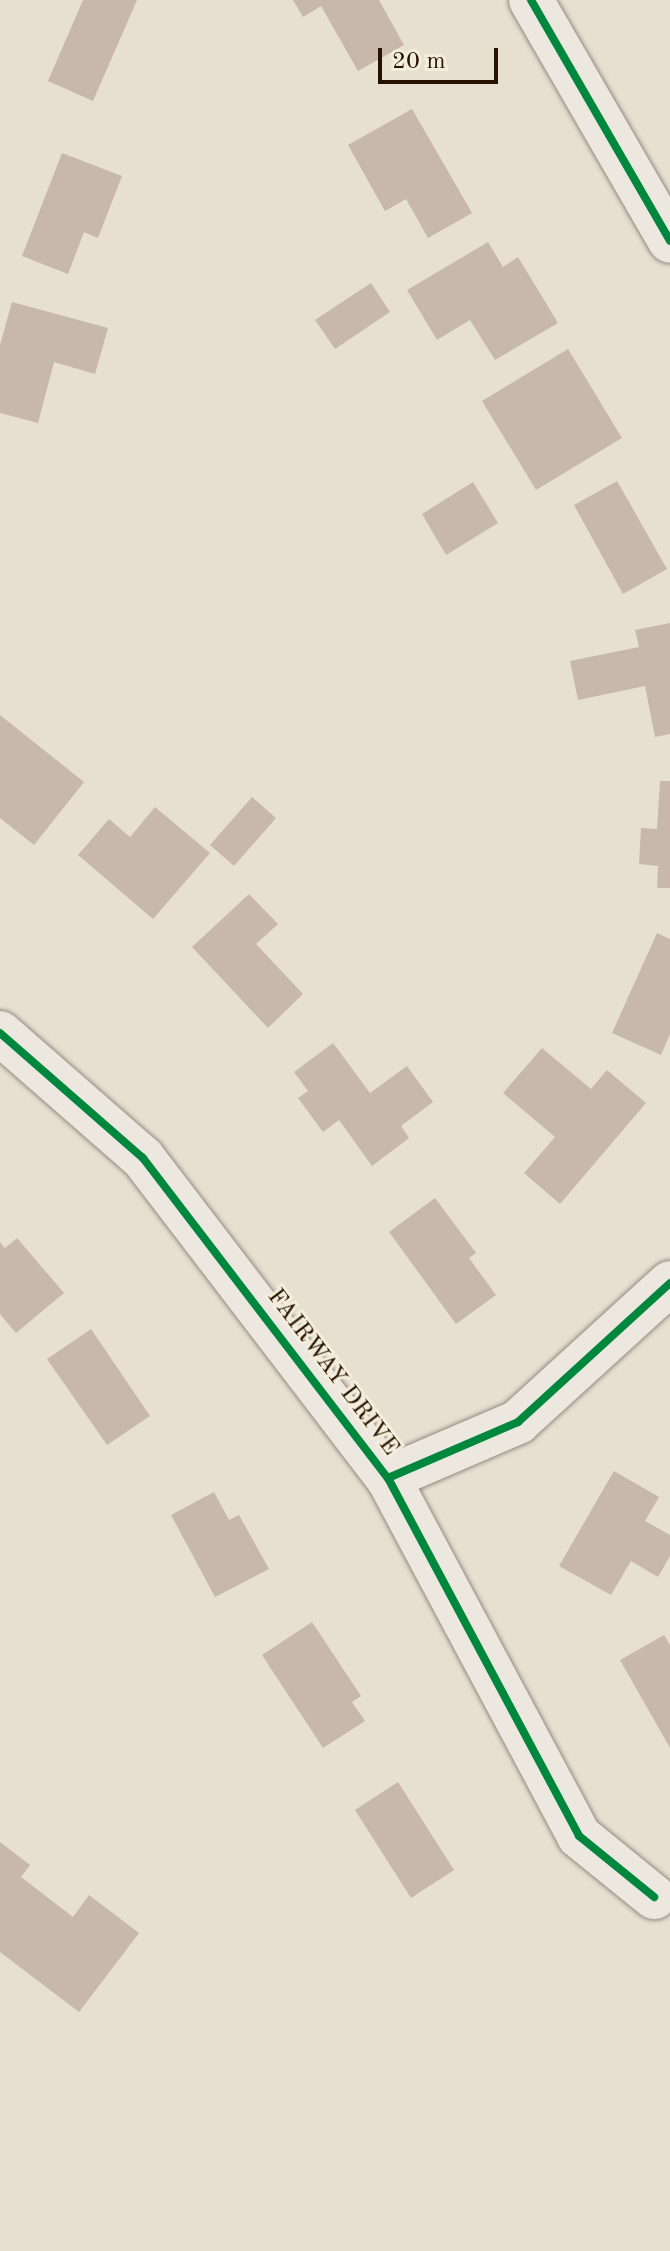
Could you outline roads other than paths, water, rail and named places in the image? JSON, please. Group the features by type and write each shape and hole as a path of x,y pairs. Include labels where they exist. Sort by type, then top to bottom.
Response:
{"street":[{"path":"531,0 670,241"},
{"name":"FAIRWAY DRIVE","path":"0,1033 143,1158 388,1478 579,1836 654,1897"},
{"path":"388,1478 518,1422 670,1283"}]}
